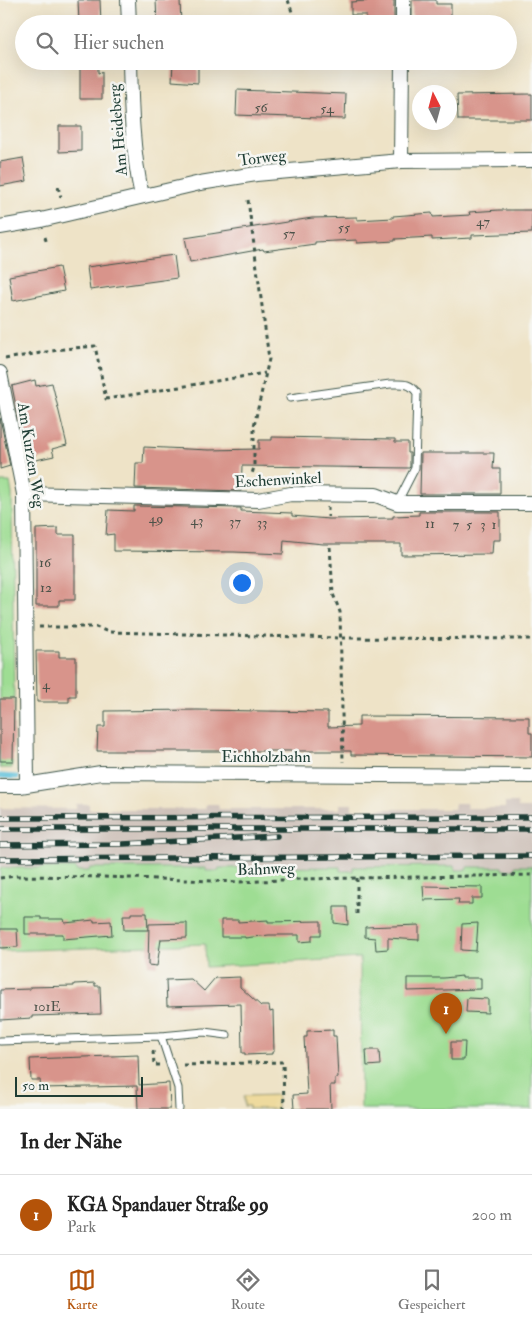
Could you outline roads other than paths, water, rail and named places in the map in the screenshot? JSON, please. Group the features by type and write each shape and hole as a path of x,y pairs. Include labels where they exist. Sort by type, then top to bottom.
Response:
{"street":[{"path":"128,0 129,15"},
{"path":"403,0 403,15"},
{"name":"Am Heideberg","path":"130,70 133,141 136,170 142,196"},
{"path":"402,70 402,161"},
{"name":"Torweg","path":"0,227 41,220 200,183 256,174 402,161 532,160"},
{"name":"Am Kurzen Weg","path":"0,373 24,494 27,784"},
{"name":"Eschenwinkel","path":"24,494 258,500 290,494 376,495 397,503 532,503"},
{"name":"Eichholzbahn","path":"0,786 20,786 101,773 532,776"}],"lane":[{"path":"290,398 390,384 413,386 418,393 415,468 397,503"},
{"path":"0,1041 161,1036 204,1032 227,1035"},
{"path":"161,1036 178,1088 179,1109"}],"waterway":[{"path":"0,776 17,777"}],"railway":[{"path":"0,818 532,817"},
{"path":"0,829 532,829"},
{"path":"0,845 123,844 277,836"},
{"path":"0,859 532,856"}],"place":[{"name":"KGA Spandauer Straße 99","path":"446,1034"}]}
